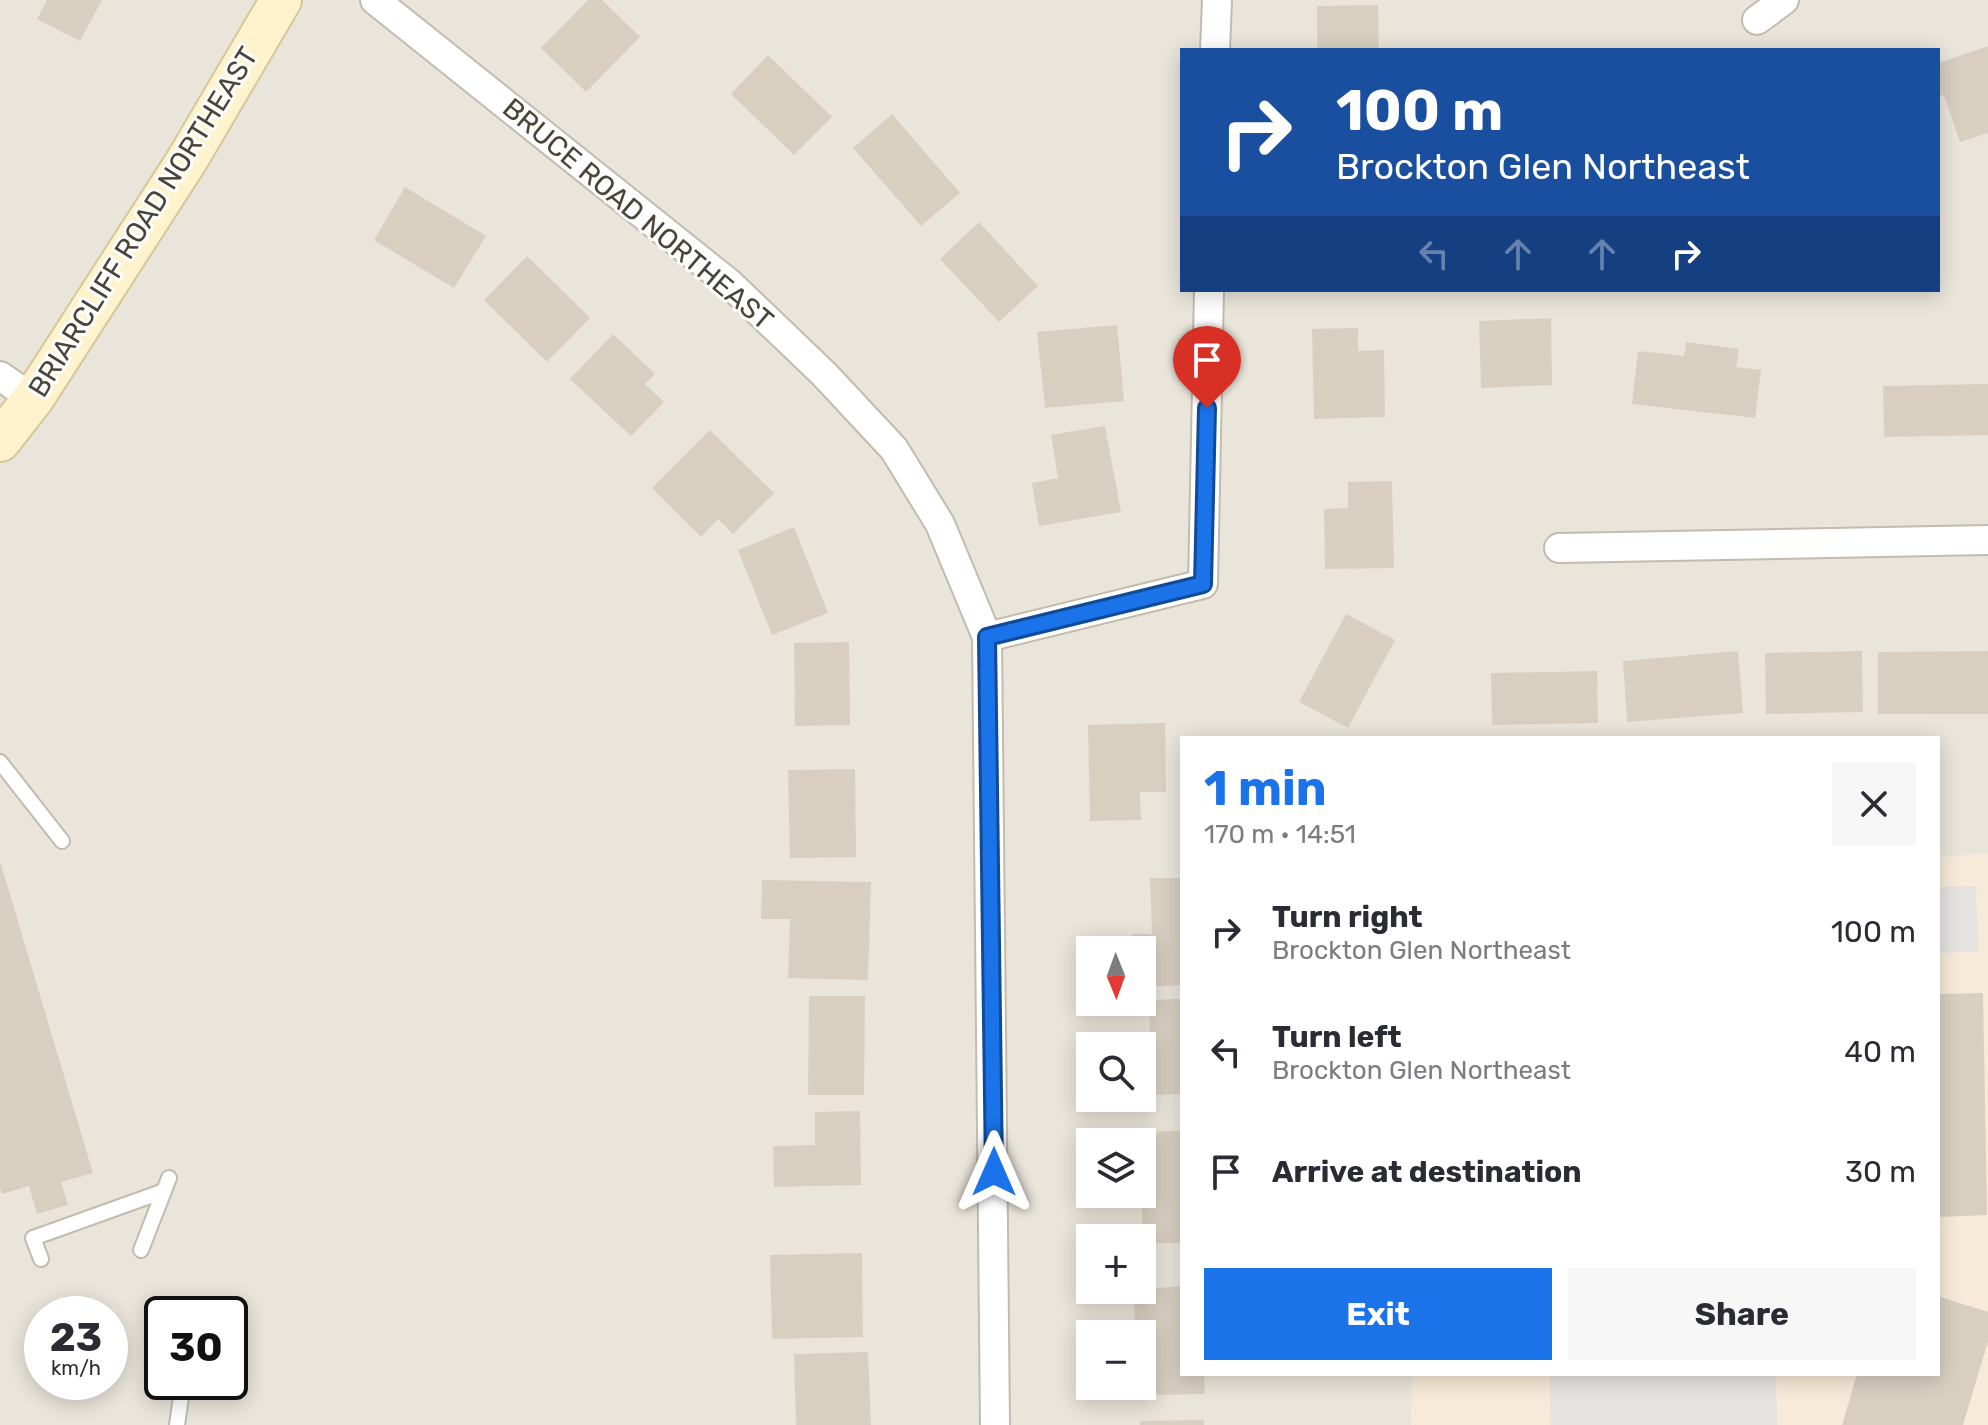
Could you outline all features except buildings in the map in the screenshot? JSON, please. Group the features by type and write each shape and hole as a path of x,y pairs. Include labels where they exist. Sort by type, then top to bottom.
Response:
{"main road":[{"name":"BRIARCLIFF ROAD NORTHEAST","path":"0,441 33,399 187,160 281,0"}],"street":[{"name":"BRUCE ROAD NORTHEAST","path":"375,0 730,284 824,374 894,449 940,524 987,637 995,1425"},
{"path":"1215,48 1217,0"},
{"path":"1757,20 1784,0"},
{"path":"987,637 1203,584 1209,292"},
{"path":"0,376 33,399"},
{"path":"1559,548 1988,540"}],"lane":[{"path":"0,762 62,841"},
{"path":"41,1259 33,1238 166,1184 141,1250"},
{"path":"177,1425 181,1400"}],"shaded area":[{"path":"0,0 1988,0 1988,853 1940,858 1940,736 1180,736 1180,1376 1413,1376 1411,1425 0,1425"},
{"path":"1988,853 1988,1425 1411,1425 1413,1376 1940,1376 1940,858"},
{"path":"1976,886 1978,952 1940,953 1940,887"},
{"path":"1550,1376 1776,1376 1777,1425 1551,1425"}],"route":[{"path":"994,1172 987,637 1203,584 1207,408"}]}
